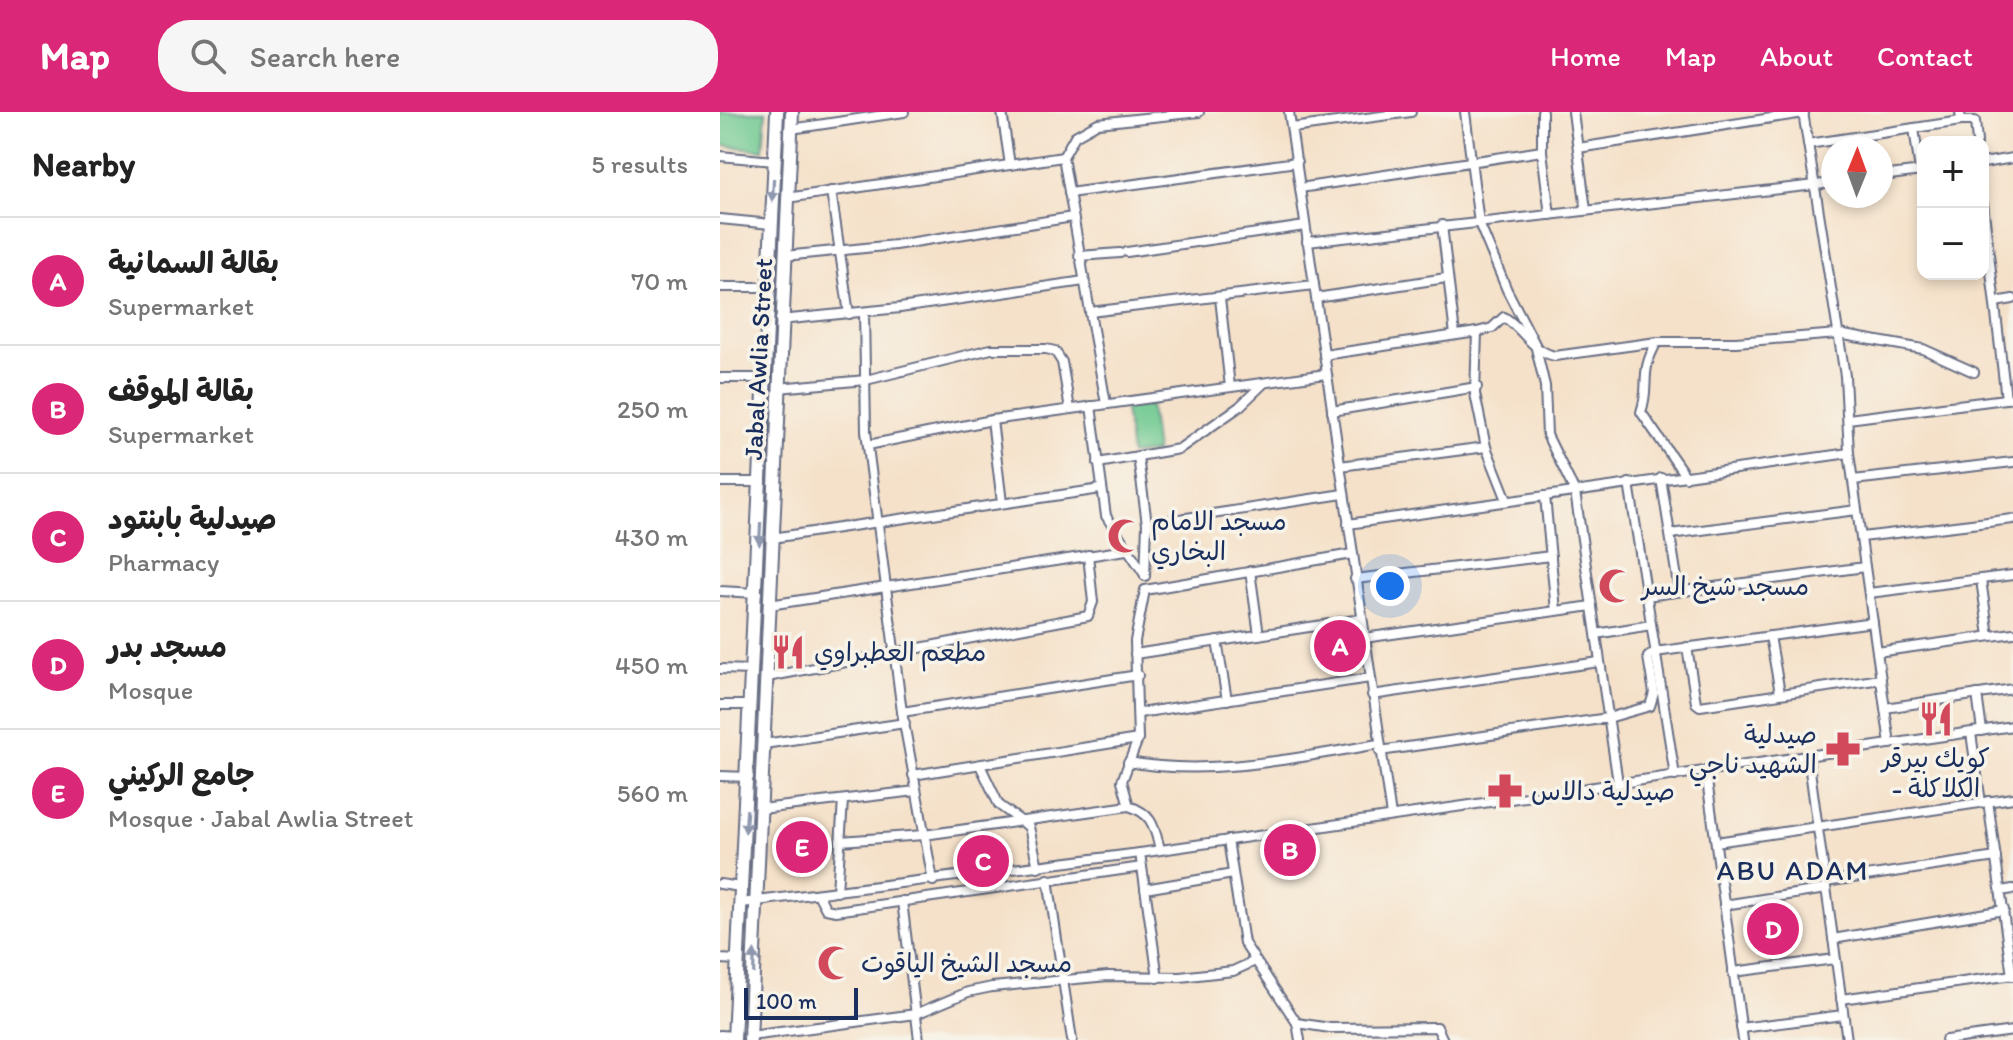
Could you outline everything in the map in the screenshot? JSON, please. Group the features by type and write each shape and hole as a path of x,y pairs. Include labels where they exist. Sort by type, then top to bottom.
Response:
{"main road":[{"name":"Jabal Awlia Street","path":"734,1038 749,777 777,112"},
{"name":"Jabal Awlia Street","path":"750,1038 780,320 792,112"}],"street":[{"path":"791,129 904,112"},
{"path":"1002,112 1010,165"},
{"path":"1106,404 1063,157 1075,136 1098,123 1199,112"},
{"path":"1289,112 1391,816"},
{"path":"1292,128 1411,112"},
{"path":"1465,112 1479,223 1507,290 1541,352 1555,356 1657,342 1736,342 1838,334 1923,349 1974,372"},
{"path":"1542,112 1542,151 1550,215"},
{"path":"1573,112 1586,210"},
{"path":"1578,148 1804,113 1838,334 1849,453 1890,744"},
{"path":"1808,144 1914,128 1960,117 1975,121 1976,136"},
{"path":"1914,128 1917,144"},
{"path":"1300,188 1542,151"},
{"path":"720,156 774,161"},
{"path":"787,198 1063,157"},
{"path":"1989,162 2013,158"},
{"path":"1069,193 1297,162"},
{"path":"1893,175 1917,172"},
{"path":"1307,242 1821,184"},
{"path":"831,191 849,314"},
{"path":"1848,419 2010,398 1984,208"},
{"path":"784,256 842,251 1073,217"},
{"path":"720,219 771,224"},
{"path":"1442,225 1455,335"},
{"path":"1079,256 1305,226"},
{"path":"1316,298 1446,278"},
{"path":"780,320 849,314 1084,281"},
{"path":"1090,312 1314,285"},
{"path":"720,287 768,287"},
{"path":"1220,298 1230,387"},
{"path":"1995,302 2013,299"},
{"path":"864,312 868,445 885,589 902,712 933,881"},
{"path":"1324,355 1477,332 1492,328 1504,317 1516,324 1525,339 1535,344"},
{"path":"1477,332 1475,394 1486,447 1507,500"},
{"path":"1657,342 1644,372 1646,397 1641,412 1686,477"},
{"path":"1535,344 1545,386 1547,435 1575,492 1618,783"},
{"path":"778,388 866,380 991,349 1046,349 1055,351 1062,362 1070,409"},
{"path":"868,445 992,420 1326,374"},
{"path":"720,378 764,378"},
{"path":"1098,463 1165,453 1191,443 1239,407 1265,382"},
{"path":"1332,411 1477,387"},
{"path":"1091,406 1106,516 1145,575"},
{"path":"992,420 1002,503"},
{"path":"1340,466 1486,447"},
{"path":"1348,524 1849,453"},
{"path":"1129,806 1122,781 1138,739 1135,654 1145,590 1147,524 1138,457"},
{"path":"1853,480 2013,462"},
{"path":"1661,478 1679,591"},
{"path":"720,482 762,482"},
{"path":"1629,483 1675,776"},
{"path":"772,538 1101,489"},
{"path":"1147,524 1343,494"},
{"path":"1545,496 1556,611"},
{"path":"1670,534 1857,510"},
{"path":"1862,537 2013,519"},
{"path":"769,605 1126,550"},
{"path":"1145,590 1352,554"},
{"path":"767,677 1088,616 1093,602 1088,555"},
{"path":"1355,579 1551,556"},
{"path":"1646,596 1865,567"},
{"path":"1250,571 1259,635"},
{"path":"1869,593 2013,575"},
{"path":"1981,580 1989,636"},
{"path":"720,591 757,593"},
{"path":"1364,638 1592,606"},
{"path":"1135,654 1361,619"},
{"path":"1128,762 1184,770 1214,769 1608,718 1650,706 1654,693 1648,657 1655,652 1873,622"},
{"path":"1596,634 1651,625"},
{"path":"1877,652 2013,633"},
{"path":"1770,636 1780,693"},
{"path":"1217,641 1227,700"},
{"path":"1687,647 1697,705 1881,679"},
{"path":"1372,695 1599,662"},
{"path":"720,669 753,670"},
{"path":"902,712 1138,675"},
{"path":"1139,713 1370,678"},
{"path":"1885,708 2013,689"},
{"path":"1977,694 1982,731"},
{"path":"720,705 752,705"},
{"path":"764,744 905,723"},
{"path":"741,903 1140,853 2013,726"},
{"path":"1841,999 2012,976 1996,857 1971,733"},
{"path":"913,775 1138,739"},
{"path":"1808,756 1847,1040"},
{"path":"980,765 999,805 1025,822 1031,831 1038,867"},
{"path":"1706,773 1743,1040"},
{"path":"720,776 749,777"},
{"path":"761,809 916,791"},
{"path":"1716,842 2013,798"},
{"path":"837,892 843,800"},
{"path":"840,841 924,835 1129,806 1147,812 1160,849"},
{"path":"1228,840 1244,943 1297,1023 1300,1040"},
{"path":"1140,853 1158,978"},
{"path":"1724,905 1996,857"},
{"path":"818,894 829,911 1142,867"},
{"path":"1012,870 1013,885"},
{"path":"1145,889 1233,874"},
{"path":"1048,879 1072,1040"},
{"path":"720,884 741,887"},
{"path":"2001,891 2013,889"},
{"path":"902,901 919,1040"},
{"path":"1833,939 2004,910"},
{"path":"720,959 738,960"},
{"path":"1733,972 1835,959"},
{"path":"750,1038 916,1014 979,989 1125,975 1158,978 1233,971 1255,961"},
{"path":"1741,1028 1843,1015"},
{"path":"1297,1023 1330,1028 1437,1027 1443,1040"},
{"path":"1946,1040 2013,1031"},
{"path":"720,1035 734,1038"}],"green space":[{"path":"720,112 766,112 763,150 720,145"},
{"path":"1150,405 1156,452 1131,455 1125,408"}],"place":[{"name":"مسجد الامام البخاري","path":"1125,536"},
{"name":"مسجد شيخ السر","path":"1616,586"},
{"name":"بقالة السمانية","path":"1340,646"},
{"name":"مطعم العطبراوي","path":"788,652"},
{"name":"كويك بيرقر - الكلاكلة","path":"1936,719"},
{"name":"صيدلية الشهيد ناجي","path":"1843,749"},
{"name":"صيدلية دالاس","path":"1505,791"},
{"name":"جامع الركيني","path":"802,847"},
{"name":"بقالة الموقف","path":"1290,850"},
{"name":"صيدلية بابنتود","path":"983,861"},
{"name":"مسجد بدر","path":"1773,929"},
{"name":"مسجد الشيخ الياقوت","path":"835,963"}],"district":[{"name":"ABU ADAM","path":"1793,870"}]}
